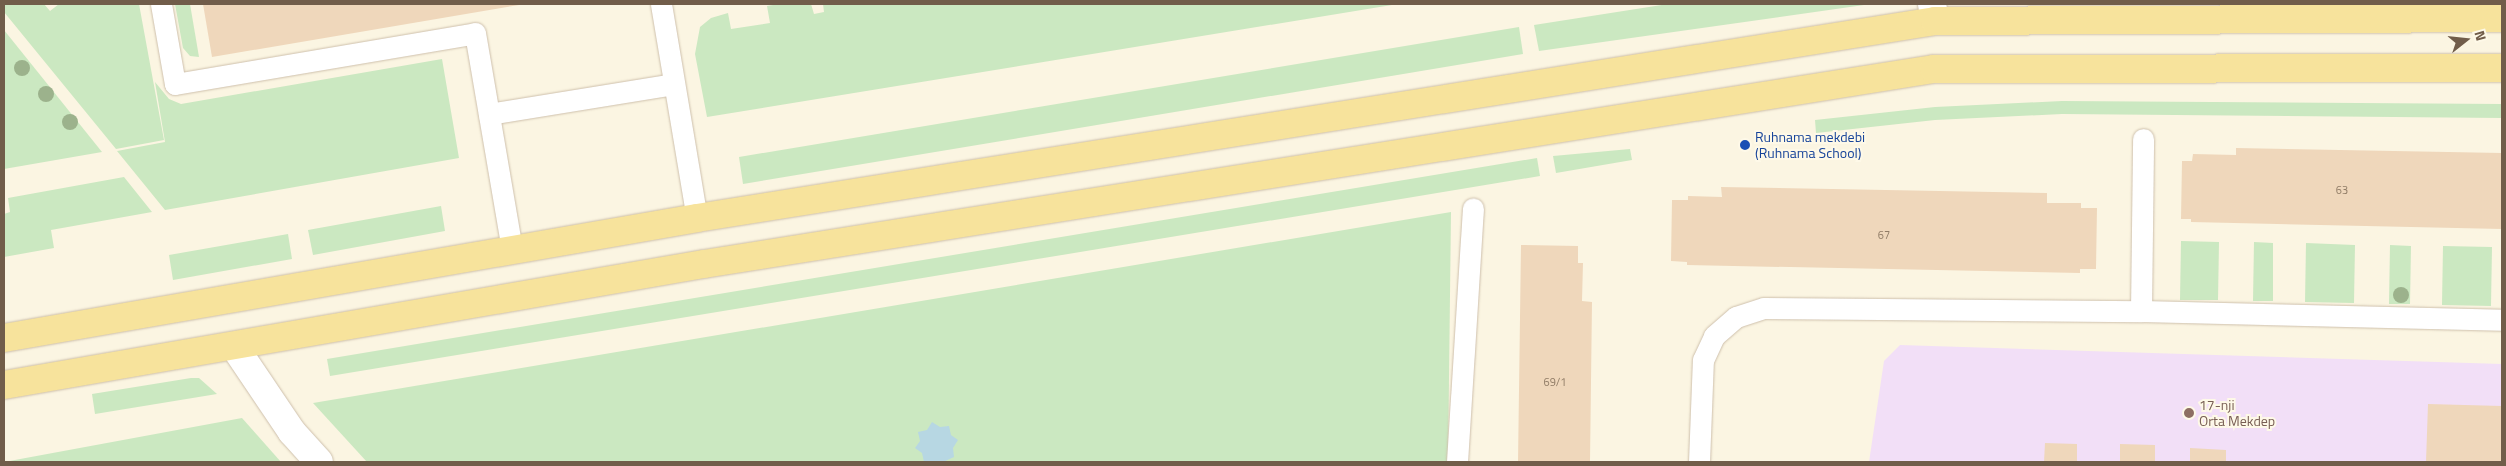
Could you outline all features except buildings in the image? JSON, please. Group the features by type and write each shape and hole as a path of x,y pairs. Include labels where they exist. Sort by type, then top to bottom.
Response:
{"main road":[{"path":"4,338 697,218 1934,12 2502,18"},
{"path":"4,385 704,264 1934,69 2502,68"}],"street":[{"path":"234,346 292,432 319,462"}],"lane":[{"path":"161,4 175,84 475,32 512,250"},
{"path":"661,4 697,218"},
{"path":"489,114 674,84"},
{"path":"2141,311 2143,138"},
{"path":"1457,462 1473,209"},
{"path":"1699,462 1703,360 1714,336 1736,317 1764,308 2141,311 2502,320"}],"shaded area":[{"name":"17-nji Orta Mekdep","path":"1900,345 2502,364 2502,462 1869,462 1884,361"}],"green space":[{"path":"4,4 44,4 50,11 59,4 139,4 164,140 116,149 4,12"},
{"path":"175,4 190,4 199,57 190,56 183,48"},
{"path":"811,4 814,14 824,12 823,4 1398,4 707,117 695,54 700,27 711,18 728,13 731,29 770,23 767,6"},
{"path":"1668,4 1871,4 1539,51 1534,25"},
{"path":"1519,27 1523,54 743,184 739,157"},
{"path":"4,30 102,152 4,169"},
{"path":"442,59 459,158 165,210 117,151 165,142 155,82 169,99 181,104"},
{"path":"2062,101 2502,104 2502,118 2062,114 1935,120 1816,133 1815,120 1935,107"},
{"path":"1630,149 1632,160 1556,173 1553,156"},
{"path":"1537,158 1540,176 330,376 327,359"},
{"path":"124,177 152,212 51,230 54,248 4,257 4,214 10,212 8,198"},
{"path":"441,206 445,231 313,255 308,230"},
{"path":"1451,212 1448,462 367,462 313,403"},
{"path":"288,234 292,259 173,280 169,255"},
{"path":"2181,241 2219,242 2218,300 2180,300"},
{"path":"2254,242 2273,243 2273,301 2253,301"},
{"path":"2306,243 2355,245 2354,303 2305,302"},
{"path":"2390,245 2411,246 2410,304 2389,304"},
{"path":"2443,246 2492,247 2491,306 2442,305"},
{"path":"199,378 217,394 95,414 92,394"},
{"path":"242,418 281,462 4,462"}],"water":[{"path":"932,422 940,427 949,426 951,435 958,440 953,448 954,457 943,462 924,462 922,453 915,448 920,441 918,432 927,430"}],"place":[{"name":"Ruhnama mekdebi (Ruhnama School)","path":"1745,145"},
{"name":"17-nji Orta Mekdep","path":"2189,413"}]}
